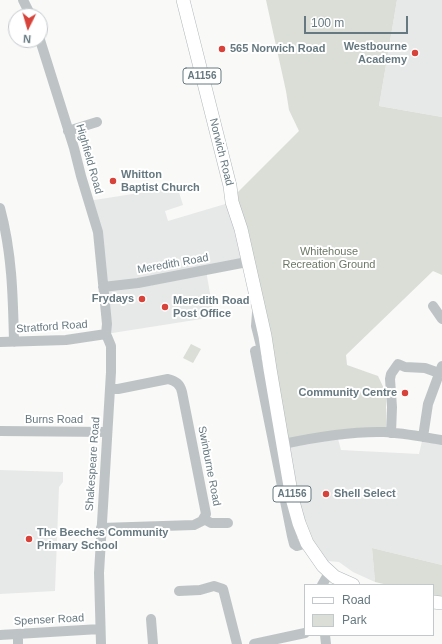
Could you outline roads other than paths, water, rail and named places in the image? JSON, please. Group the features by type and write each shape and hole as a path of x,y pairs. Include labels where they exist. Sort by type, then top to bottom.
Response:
{"main road":[{"name":"Norwich Road","path":"183,0 230,186 232,202 241,229 270,369 292,498 300,528 307,543 329,573"},
{"name":"A1156","path":"329,573 351,584"}],"street":[{"name":"Highfield Road","path":"42,48 98,232 103,287"},
{"path":"68,131 97,122"},
{"path":"0,208 5,249 13,292 14,342"},
{"name":"Meredith Road","path":"103,287 138,283 248,262"},
{"name":"Shakespeare Road","path":"101,644 99,573 110,388 111,346 106,334 107,324 103,287"},
{"path":"432,306 442,319"},
{"name":"Stratford Road","path":"0,342 66,340 106,334"},
{"path":"265,345 255,351 292,536 294,544 297,546 307,543"},
{"path":"391,433 392,407 390,379 391,374 398,364 405,367 441,370 428,404 423,437"},
{"name":"Swinburne Road","path":"101,528 194,525 200,523 204,519 206,511 180,385 168,379 118,389 110,388"},
{"name":"Burns Road","path":"0,431 107,432"},
{"path":"283,444 357,433 391,433 442,440"},
{"path":"204,519 211,522 228,523"},
{"path":"323,584 329,573"},
{"path":"180,591 200,590 214,586 223,589 237,644"},
{"path":"151,619 153,644"},
{"name":"Spenser Road","path":"0,635 18,639 100,629"},
{"path":"254,644 304,633"}],"place":[{"name":"565 Norwich Road","path":"222,49"},
{"name":"Westbourne Academy","path":"415,53"},
{"name":"Whitton Baptist Church","path":"113,181"},
{"name":"Frydays","path":"142,299"},
{"name":"Meredith Road Post Office","path":"165,307"},
{"name":"Community Centre","path":"405,393"},
{"name":"Shell Select","path":"326,494"},
{"name":"The Beeches Community Primary School","path":"29,539"}],"park label":[{"name":"Whitehouse Recreation Ground","path":"329,258"}]}
